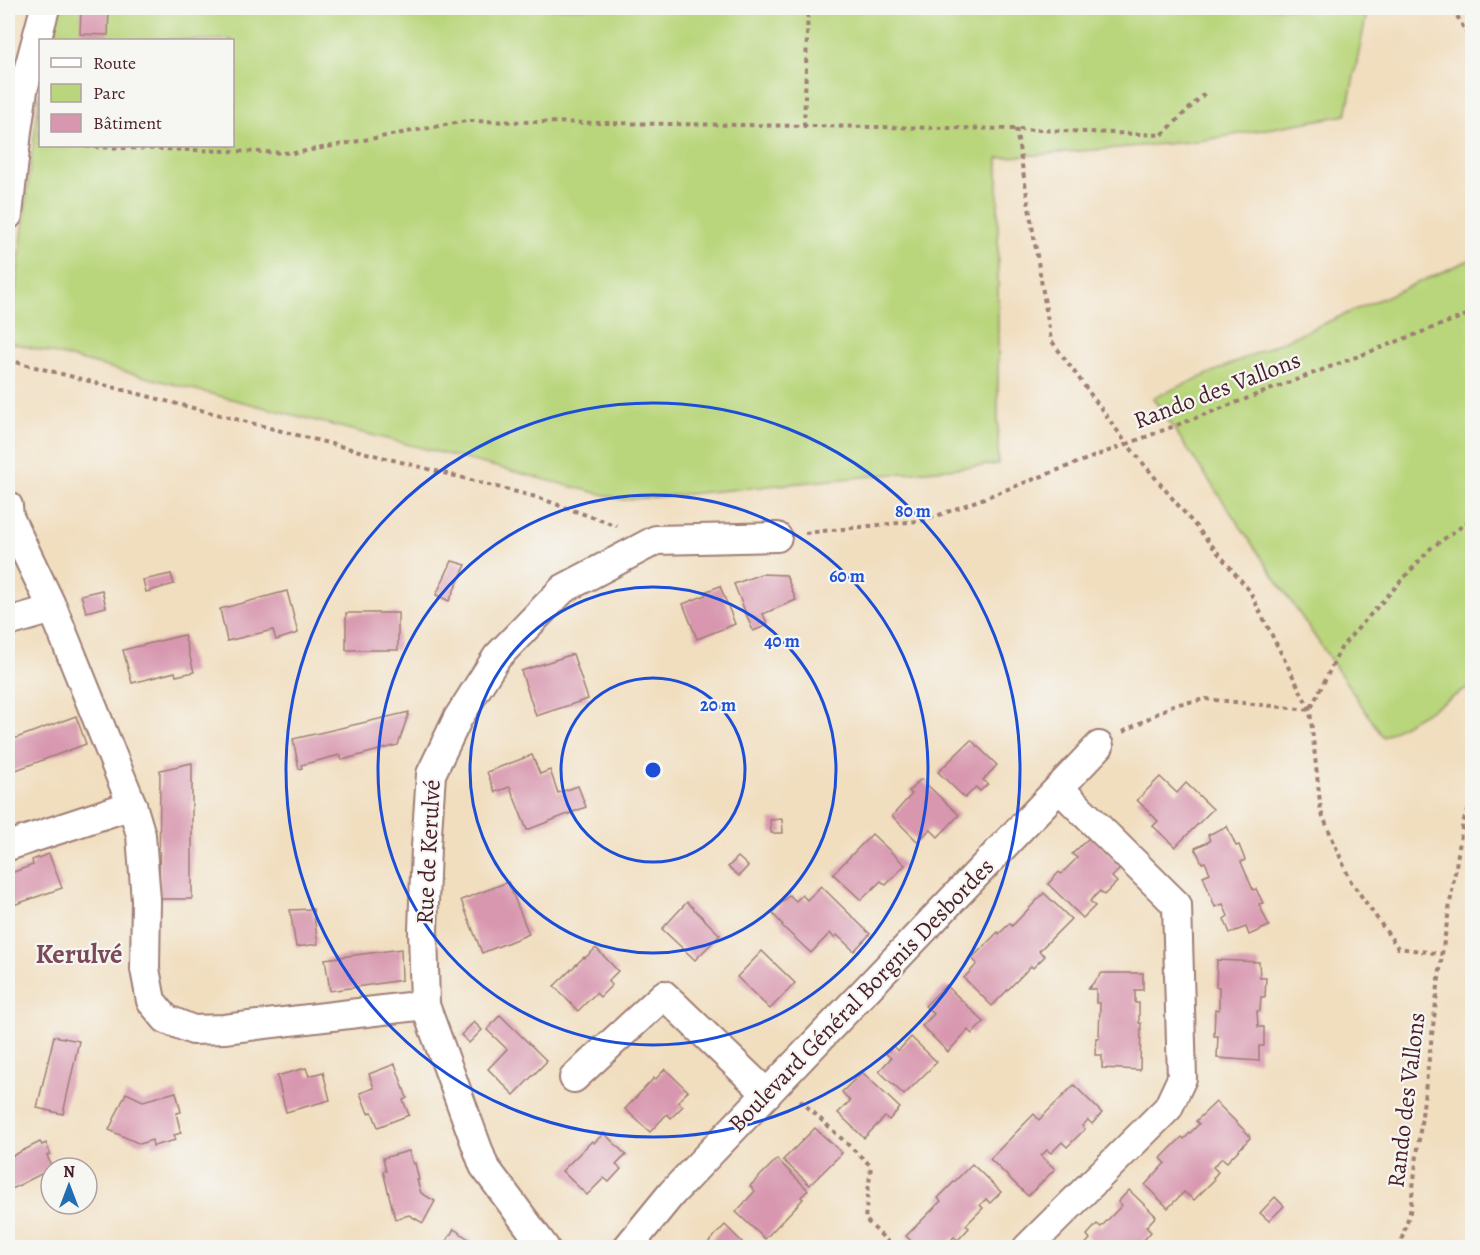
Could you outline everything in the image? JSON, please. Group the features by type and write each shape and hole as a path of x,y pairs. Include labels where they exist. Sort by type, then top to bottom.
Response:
{"street":[{"path":"8,215 23,90 45,8"},
{"path":"8,513 53,609 132,805 141,835 146,900 145,969 151,1001 166,1019 194,1030 224,1029 425,1005"},
{"name":"Rue de Kerulvé","path":"545,1248 484,1166 425,1005 423,930 431,774 458,718 497,657 563,589 656,540 777,537"},
{"path":"8,621 53,609"},
{"name":"Boulevard Général Borgnis Desbordes","path":"627,1248 672,1193 1099,746"},
{"path":"1027,1248 1168,1108 1182,1078 1177,905 1059,788"},
{"path":"8,846 132,805"},
{"path":"574,1078 664,995 773,1087"}],"path":[{"path":"804,126 808,8"},
{"path":"1453,8 1473,44"},
{"path":"126,147 295,153 466,121 1016,129 1162,135 1205,93"},
{"name":"Rando des Vallons","path":"1016,129 1052,340 1127,444 1473,313"},
{"path":"8,360 536,497 656,540"},
{"path":"777,537 926,520 1127,444 1249,590 1310,710 1321,812 1350,880 1398,948 1442,954"},
{"path":"1310,710 1342,646 1431,548 1473,519"},
{"path":"1099,746 1173,705 1206,699 1310,710"},
{"name":"Rando des Vallons","path":"1399,1248 1410,1212 1442,954 1463,822 1473,803"},
{"path":"773,1087 872,1166 865,1219 894,1248"}],"green space":[{"path":"59,8 1368,8 1346,115 1199,141 998,158 998,464 624,500 9,342 39,96 39,147 234,147 234,39 48,39"},
{"path":"1472,259 1472,686 1383,737 1153,398"}],"building":[{"path":"81,8 109,8 108,35 80,34"},
{"path":"452,561 466,565 449,601 436,595"},
{"path":"171,574 174,584 146,592 143,580"},
{"path":"761,574 786,575 796,600 763,614 768,625 753,631 734,584"},
{"path":"720,586 735,624 697,639 683,604 706,595 704,592"},
{"path":"102,590 106,607 86,612 81,595"},
{"path":"287,591 298,633 276,640 273,630 227,641 220,609"},
{"path":"346,613 398,613 398,650 346,650"},
{"path":"184,635 194,672 176,676 175,672 132,683 123,650"},
{"path":"573,654 588,699 536,716 521,671"},
{"path":"409,712 398,745 342,760 340,755 301,765 302,768 299,769 293,739"},
{"path":"76,716 86,744 8,773 8,741"},
{"path":"971,740 997,765 983,780 988,784 980,791 976,787 965,798 938,772"},
{"path":"532,755 540,774 550,770 558,793 578,786 586,807 527,830 510,787 495,792 487,772"},
{"path":"192,763 192,899 159,899 160,770"},
{"path":"1160,777 1177,793 1186,783 1213,809 1175,847 1153,826 1158,821 1137,800"},
{"path":"921,779 959,815 938,837 930,829 918,842 892,816 912,794 909,791"},
{"path":"782,819 783,833 771,833 770,820"},
{"path":"1227,826 1236,846 1239,845 1245,860 1241,862 1253,890 1256,889 1263,903 1259,904 1269,926 1249,935 1246,927 1230,933 1224,919 1228,916 1223,904 1215,907 1203,876 1210,873 1195,848 1210,841 1208,835"},
{"path":"872,834 905,865 886,885 881,881 861,900 833,874"},
{"path":"1091,836 1122,867 1112,877 1117,882 1104,895 1100,891 1090,901 1095,906 1083,918 1048,884 1077,858 1072,854"},
{"path":"49,854 62,888 8,907 8,874 33,865 32,860"},
{"path":"738,857 748,866 739,876 728,867"},
{"path":"508,882 529,934 482,953 461,900"},
{"path":"821,886 870,934 854,951 837,935 834,938 830,933 811,953 782,926 772,913 789,895 796,901 802,895 807,900"},
{"path":"1044,893 1071,919 1039,951 1045,956 1033,968 1031,966 992,1006 964,978 977,964 972,958 998,932 999,934 1010,923 1012,926"},
{"path":"687,902 720,935 695,960 662,929"},
{"path":"313,909 318,944 296,947 290,910"},
{"path":"596,948 618,971 608,981 612,985 600,997 596,993 578,1011 554,986"},
{"path":"401,949 402,980 330,991 325,959"},
{"path":"762,951 795,983 770,1009 737,977"},
{"path":"1217,960 1259,962 1260,978 1266,978 1265,997 1261,997 1260,1011 1257,1011 1258,1027 1264,1027 1264,1046 1259,1046 1259,1061 1217,1058 1218,1036 1214,1036 1215,1009 1219,1010 1219,987 1216,987"},
{"path":"1102,973 1143,973 1143,990 1135,990 1135,1003 1139,1003 1139,1023 1141,1023 1140,1070 1102,1068 1102,1055 1095,1055 1096,1038 1099,1038 1100,1003 1096,1003 1096,989 1088,989"},
{"path":"946,985 984,1022 972,1034 968,1030 948,1052 922,1026 934,1014 925,1006"},
{"path":"500,1015 547,1061 514,1095 488,1069 507,1049 487,1030"},
{"path":"474,1022 482,1030 469,1043 461,1035"},
{"path":"54,1036 79,1041 63,1114 37,1108"},
{"path":"911,1037 937,1062 904,1095 879,1071 891,1058 886,1054 893,1046 898,1051"},
{"path":"395,1064 407,1098 403,1100 409,1115 378,1127 372,1112 368,1113 360,1093 374,1088 369,1074"},
{"path":"306,1068 309,1076 323,1072 330,1100 286,1112 277,1076"},
{"path":"665,1069 688,1091 678,1102 683,1106 671,1118 667,1114 650,1132 625,1109"},
{"path":"862,1072 900,1108 889,1120 885,1117 864,1138 838,1113 850,1101 842,1092"},
{"path":"1074,1085 1102,1113 1092,1124 1088,1120 1082,1126 1085,1129 1067,1147 1062,1142 1051,1153 1047,1150 1041,1156 1055,1169 1028,1196 990,1159 1034,1114 1039,1120"},
{"path":"176,1092 181,1112 176,1113 181,1133 174,1135 176,1140 153,1146 152,1140 140,1144 109,1130 126,1093 143,1101"},
{"path":"1216,1102 1250,1138 1227,1162 1222,1158 1213,1167 1218,1172 1214,1180 1194,1200 1184,1192 1168,1208 1145,1185 1165,1163 1161,1158 1199,1124 1196,1121"},
{"path":"815,1128 842,1153 810,1185 783,1160"},
{"path":"604,1133 626,1155 616,1165 621,1169 609,1182 604,1178 587,1195 562,1171 592,1141 594,1143"},
{"path":"40,1142 42,1145 46,1143 50,1154 39,1156 39,1175 8,1191 8,1158"},
{"path":"409,1151 413,1164 415,1163 421,1193 435,1201 423,1223 409,1215 395,1219 383,1171 386,1171 383,1158"},
{"path":"777,1159 808,1190 801,1197 803,1199 765,1239 736,1212 755,1191 750,1186"},
{"path":"972,1164 1001,1192 990,1203 986,1199 980,1205 983,1208 966,1225 969,1228 958,1240 954,1237 948,1243 949,1248 918,1248 906,1236 941,1201 938,1198"},
{"path":"1129,1190 1156,1216 1146,1227 1151,1232 1137,1248 1082,1248 1090,1239 1087,1235 1097,1224 1101,1227 1122,1205 1118,1202"},
{"path":"1275,1197 1284,1206 1269,1221 1260,1213"},
{"path":"725,1225 748,1248 703,1248"},
{"path":"454,1229 482,1248 442,1248"}],"district":[{"name":"Kerulvé","path":"79,954"}]}
